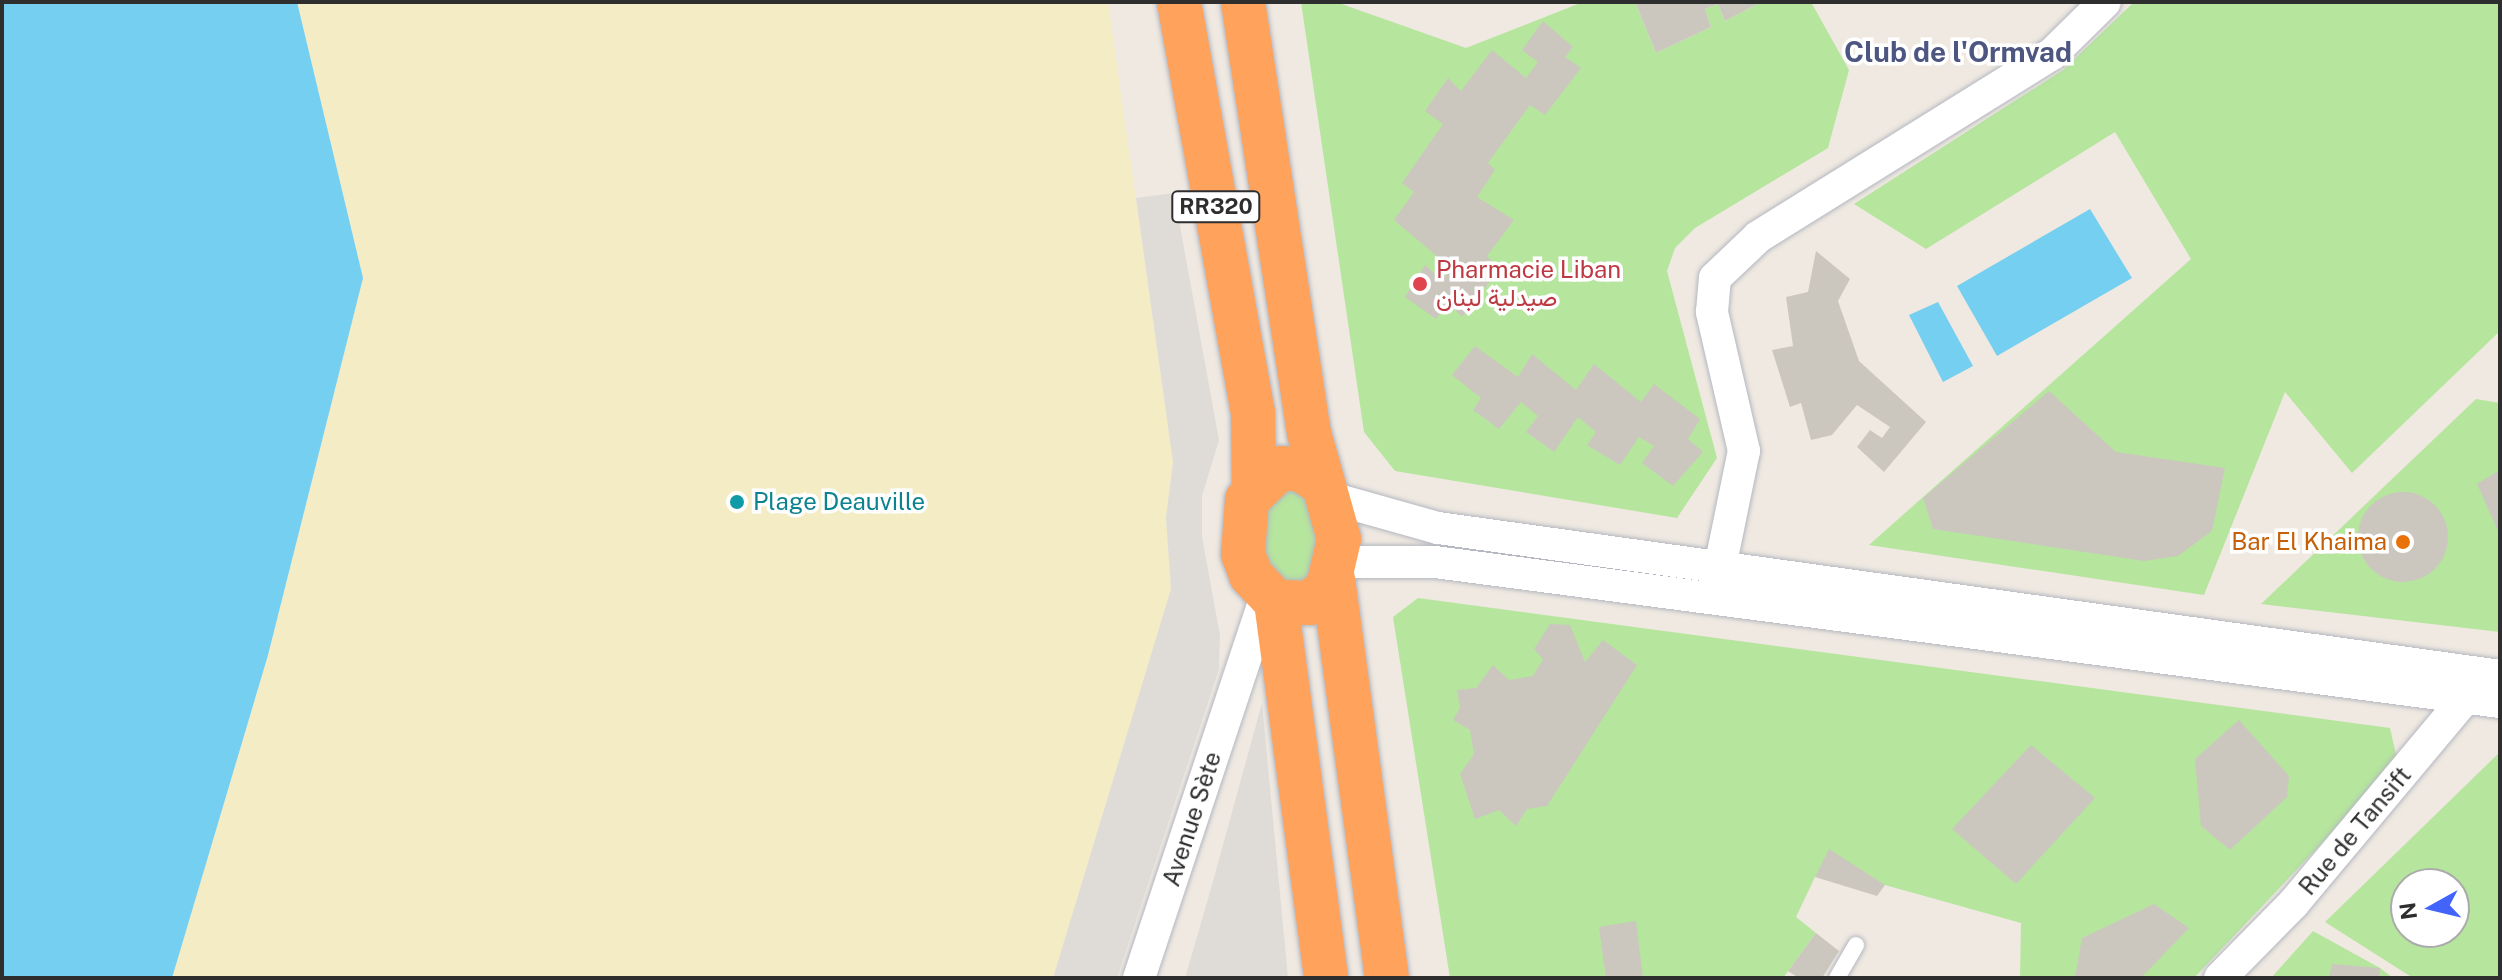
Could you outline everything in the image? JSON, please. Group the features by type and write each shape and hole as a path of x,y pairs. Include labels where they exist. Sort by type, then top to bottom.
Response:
{"highway":[{"name":"RR320","path":"1179,2 1253,412 1254,490 1243,515 1243,554 1271,599 1326,978"},
{"name":"RR320","path":"1243,2 1326,491 1387,978"},
{"path":"1254,490 1284,468 1326,491"},
{"path":"1271,599 1310,603 1336,570"}],"street":[{"path":"1716,583 1744,451 1712,312 1715,278 1758,237 2052,54 2105,2"},
{"path":"1326,491 1438,528 1716,583"},
{"path":"1336,570 1435,562 1716,583 2479,682 2500,702"},
{"name":"Avenue Sète","path":"1139,978 1244,660 1271,599"},
{"name":"Rue de Tansift","path":"2220,978 2293,904 2479,682"}],"lane":[{"path":"1837,978 1856,945"}],"green space":[{"path":"1301,2 1336,2 1466,48 1583,2 1635,2 1656,53 1711,27 1705,9 1718,4 1725,21 1761,2 1811,2 1849,70 1828,148 1695,228 1675,248 1667,271 1717,458 1677,518 1395,471 1364,432"},
{"path":"2134,2 2500,2 2500,331 2352,473 2285,392 2204,595 1869,545 2191,259 2115,132 1926,249 1854,204 2063,70"},
{"path":"2476,399 2500,403 2500,632 2261,604"},
{"path":"1283,485 1317,500 1321,571 1289,591 1264,566 1263,505"},
{"path":"1418,598 2390,728 2398,763 2194,978 2020,978 2021,923 1885,885 1815,877 1796,917 1816,933 1783,978 1450,978 1393,617"},
{"path":"2500,752 2500,978 2413,978 2325,922"},
{"path":"2313,931 2380,968 2393,978 2271,978"}],"sand":[{"name":"Plage Deauville","path":"297,2 1108,2 1173,462 1166,518 1171,589 1053,978 172,978 268,655 363,278"}],"shaded area":[{"path":"1174,193 1219,440 1202,496 1202,537 1220,635 1219,669 1117,978 1053,978 1171,589 1166,518 1173,462 1136,198"},
{"path":"1262,703 1288,978 1185,978 1212,885"}],"water":[{"path":"2,2 297,2 363,278 268,655 172,978 2,978"},
{"path":"2090,209 2132,278 1997,356 1957,286"},
{"path":"1938,302 1973,366 1943,382 1909,315"}],"building":[{"path":"1635,2 1761,2 1725,21 1718,4 1705,9 1711,27 1656,53"},
{"path":"1543,21 1573,47 1565,57 1581,68 1545,115 1530,105 1488,163 1495,170 1477,197 1514,220 1487,256 1499,270 1462,317 1448,302 1436,319 1405,297 1425,265 1442,280 1451,268 1394,220 1414,192 1402,183 1443,124 1425,111 1448,78 1461,91 1492,50 1526,78 1538,62 1522,50"},
{"path":"1816,251 1850,279 1838,301 1859,361 1926,422 1884,472 1857,447 1870,430 1882,438 1890,427 1857,405 1832,435 1811,440 1801,403 1790,407 1772,350 1793,346 1786,297 1808,292"},
{"path":"1475,346 1518,377 1532,354 1576,390 1594,364 1641,402 1654,384 1700,419 1688,439 1703,452 1673,486 1642,463 1654,446 1639,437 1620,465 1587,445 1596,432 1578,417 1554,452 1526,432 1538,416 1521,402 1499,429 1473,410 1481,398 1452,375"},
{"path":"2049,391 2116,452 2225,468 2212,531 2178,556 2144,561 1933,529 1923,498"},
{"path":"2500,470 2500,535 2477,484"},
{"name":"Bar El Khaima","path":"2403,492 2420,495 2435,505 2445,520 2448,537 2445,554 2435,569 2420,579 2403,582 2386,579 2371,569 2361,554 2358,537 2361,520 2371,505 2386,495"},
{"path":"1550,624 1570,625 1585,662 1603,640 1637,665 1547,806 1527,809 1516,826 1499,810 1475,819 1460,774 1474,754 1470,730 1453,720 1460,708 1457,690 1476,688 1493,665 1509,680 1533,676 1543,659 1534,649"},
{"path":"2239,720 2289,776 2287,797 2230,850 2201,826 2195,759"},
{"path":"2031,745 2095,798 2016,884 1952,829"},
{"path":"1829,849 1885,885 1877,896 1815,877"},
{"path":"2154,904 2189,928 2141,978 2075,978 2082,938"},
{"path":"1636,921 1643,978 1606,978 1599,927"},
{"path":"1816,933 1839,951 1822,978 1799,978 1788,971"},
{"path":"2332,964 2380,968 2379,978 2329,978"}],"place":[{"name":"Pharmacie Liban صيدلية لبنان","path":"1420,284"},
{"name":"Plage Deauville","path":"737,502"},
{"name":"Bar El Khaima","path":"2403,542"}],"district":[{"name":"Club de l'Ormvad","path":"1958,52"}]}
